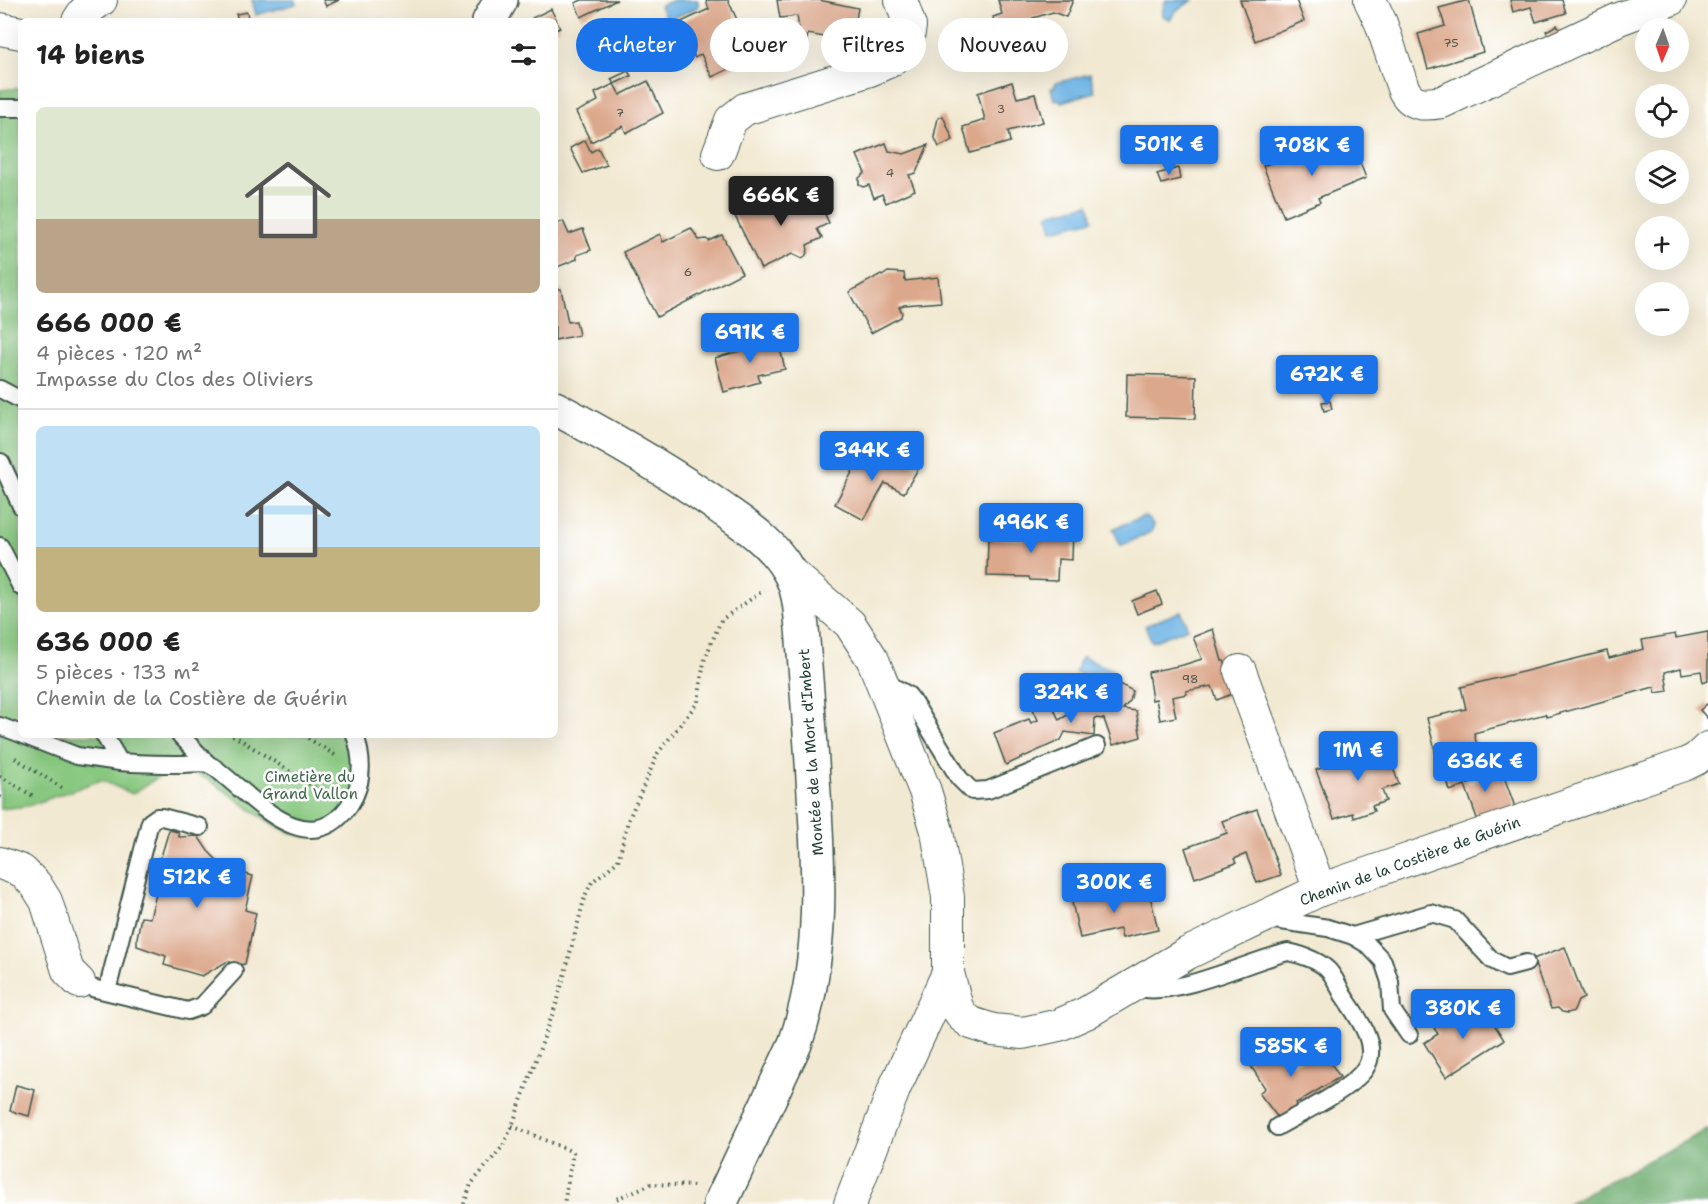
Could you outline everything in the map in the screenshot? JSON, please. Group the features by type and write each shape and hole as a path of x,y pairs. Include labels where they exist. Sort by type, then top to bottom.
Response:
{"street":[{"path":"80,18 84,12 101,0"},
{"path":"491,18 501,0"},
{"path":"718,154 731,120 745,109 870,70 890,61 902,49 908,38 910,26 901,0"},
{"path":"1370,0 1381,23 1407,97 1418,104 1431,104 1442,102 1620,19 1670,0"},
{"path":"0,29 18,32"},
{"name":"Montée de la Mort d'Imbert","path":"558,410 693,488 747,526 773,550 790,572 798,597 818,850 817,918 812,970 803,1022 795,1044 724,1196"},
{"path":"790,572 850,624 864,643 926,790 937,831 948,897 948,973 894,1087 850,1204"},
{"path":"1240,671 1320,890"},
{"name":"Chemin de la Costière de Guérin","path":"948,973 957,1008 971,1023 993,1030 1023,1033 1059,1025 1086,1013 1188,953 1320,890 1686,764 1696,759 1708,748"},
{"path":"0,863 22,871 36,885 45,901 68,971 93,987"}],"lane":[{"path":"0,108 18,108"},
{"path":"0,389 18,398"},
{"path":"1,462 18,499"},
{"path":"0,546 18,581"},
{"path":"881,679 902,691 912,700 960,778 972,791 988,790 1097,746"},
{"path":"0,726 18,733"},
{"path":"30,738 77,756 120,762 208,764"},
{"path":"106,738 120,762"},
{"path":"183,738 208,764 276,817 297,827 310,829 323,827 335,821 343,813 355,793 361,772 357,738"},
{"path":"200,827 162,817 157,817 150,822 93,987 180,1010 194,1011 202,1006 234,971"},
{"path":"1353,936 1431,913 1455,920 1492,960 1507,968 1526,963"},
{"path":"1261,918 1328,928 1353,936 1368,945 1383,961 1390,982 1392,1010 1409,1035"},
{"path":"1133,986 1149,990 1185,984 1288,952 1302,954 1329,971 1364,1028 1370,1049 1369,1061 1364,1071 1350,1084 1277,1127"}],"path":[{"path":"464,1204 471,1184 503,1146 512,1126 558,999 585,896 592,882 618,861 628,821 658,753 698,702 705,661 721,620 790,572"},
{"path":"238,738 331,798"},
{"path":"308,738 361,772"},
{"path":"9,755 62,788"},
{"path":"0,776 35,797"},
{"path":"512,1126 573,1152 564,1204"},
{"path":"615,1204 616,1199 651,1184 724,1196"}],"green space":[{"name":"Cimetière du Grand Vallon","path":"18,88 18,738 361,738 356,808 341,827 325,836 308,837 290,832 254,812 207,779 172,768 132,794 101,780 28,806 0,809 0,90"},
{"path":"1708,1129 1708,1204 1566,1204"}],"water":[{"path":"252,0 296,0 296,4 256,15"},
{"path":"674,0 698,0 698,7 674,18 666,18 660,6"},
{"path":"1166,0 1193,0 1176,11 1170,20 1162,15"},
{"path":"1090,74 1095,92 1061,102 1059,99 1054,100 1051,88 1055,87 1055,83"},
{"path":"1089,204 1093,220 1052,230 1048,214"},
{"path":"1144,516 1150,519 1154,526 1151,532 1121,546 1113,529"},
{"path":"1181,611 1188,628 1152,642 1145,626"},
{"path":"1082,657 1113,670 1105,686 1075,672"}],"building":[{"path":"323,0 339,0 326,6"},
{"path":"582,0 617,0 581,17 575,3"},
{"path":"728,0 736,18 710,18 710,72 723,72 712,77 701,54 698,56 698,18 690,18 709,9 706,1"},
{"path":"777,0 819,0 858,8 856,18 821,18 821,36 809,34 809,18 797,18 797,16 780,18"},
{"path":"998,0 1073,0 1066,17 1053,12 1033,18 993,18 1002,14"},
{"path":"1240,0 1296,0 1304,21 1255,41"},
{"path":"1469,0 1483,52 1428,69 1418,34 1445,26 1439,8"},
{"path":"1510,0 1562,0 1566,13 1536,22 1531,7 1513,12"},
{"path":"551,9 555,18 532,18"},
{"path":"247,12 248,18 237,18 236,14"},
{"path":"1557,25 1561,32 1550,38 1546,31"},
{"path":"626,72 631,76 614,84 611,79"},
{"path":"648,81 663,113 626,133 623,126 591,142 576,112 598,101 595,93 614,84 620,95"},
{"path":"1012,82 1017,98 1035,94 1043,122 1008,131 1010,142 970,153 963,127 985,120 978,93"},
{"path":"943,116 953,140 939,147 934,136 938,118"},
{"path":"585,140 591,152 598,148 607,165 583,173 570,148"},
{"path":"886,143 889,151 904,154 928,145 916,173 909,175 915,190 886,203 882,194 874,198 869,185 863,187 859,185 859,178 865,173 857,155"},
{"path":"1344,143 1350,157 1357,155 1366,178 1318,198 1320,202 1284,217 1263,166 1309,147 1312,156"},
{"path":"1178,168 1180,179 1161,184 1157,174"},
{"path":"807,189 817,210 822,208 829,223 817,229 822,238 807,245 808,250 802,259 792,254 761,269 733,212 749,203 751,207 785,192 789,198"},
{"path":"563,221 569,234 583,229 591,250 577,255 577,259 558,267 558,224"},
{"path":"691,228 699,240 709,241 722,235 742,273 657,317 623,252 660,234 663,242"},
{"path":"888,272 904,273 905,281 938,277 941,302 899,307 902,312 901,317 871,333 849,292"},
{"path":"558,289 561,289 568,322 576,321 579,335 558,339"},
{"path":"777,336 785,369 758,375 760,382 724,392 715,358 747,349 746,344"},
{"path":"1127,374 1196,376 1195,419 1126,417"},
{"path":"1330,401 1332,409 1324,411 1322,402"},
{"path":"861,446 902,467 906,461 918,469 904,493 885,483 864,520 835,504 857,463 853,460"},
{"path":"1024,527 1073,528 1072,560 1058,559 1057,581 1030,580 1029,577 987,576 988,539 1024,540"},
{"path":"1157,591 1162,604 1137,614 1132,601"},
{"path":"1213,629 1222,661 1224,661 1237,692 1217,700 1212,686 1186,691 1187,694 1172,697 1176,717 1160,720 1156,699 1152,700 1148,672 1202,659 1193,637"},
{"path":"1708,632 1708,681 1703,683 1701,671 1682,674 1681,668 1665,672 1668,691 1656,693 1654,687 1547,717 1545,714 1474,733 1479,755 1439,766 1427,718 1466,709 1461,687 1607,651 1609,658 1644,649 1642,640 1675,634 1676,638"},
{"path":"1118,683 1133,691 1130,701 1123,709 1136,711 1141,737 1113,745 1104,719 1095,718 1094,736 1065,732 1061,740 1006,765 994,733 1029,719 1031,723 1038,720 1033,709 1051,702 1059,720 1071,713 1071,697 1100,699 1107,696"},
{"path":"1708,703 1708,719 1700,710"},
{"path":"1364,746 1366,752 1385,746 1399,784 1382,790 1386,801 1372,806 1374,811 1354,818 1353,813 1334,819 1316,770 1342,761 1340,755"},
{"path":"1463,769 1468,784 1502,771 1515,807 1478,821 1465,785 1450,791 1446,776"},
{"path":"1257,809 1281,875 1257,883 1246,854 1234,859 1236,863 1195,878 1185,848 1227,833 1222,821"},
{"path":"169,830 178,832 179,837 198,836 208,851 225,868 253,876 245,910 256,913 245,964 236,965 228,961 202,976 164,965 166,956 137,946 141,917 150,918 157,890 151,888 156,864 154,860 161,857"},
{"path":"1111,889 1113,899 1149,891 1158,930 1122,938 1120,929 1080,938 1071,898"},
{"path":"1565,947 1584,998 1578,1001 1574,1011 1568,1013 1558,1008 1551,1009 1533,959"},
{"path":"1482,1005 1504,1040 1446,1077 1424,1043 1438,1034 1434,1028 1461,1011 1465,1016"},
{"path":"1272,1043 1289,1064 1321,1048 1340,1077 1296,1103 1298,1107 1279,1119 1259,1093 1265,1088 1247,1060"},
{"path":"16,1085 35,1090 29,1116 10,1111"}]}
